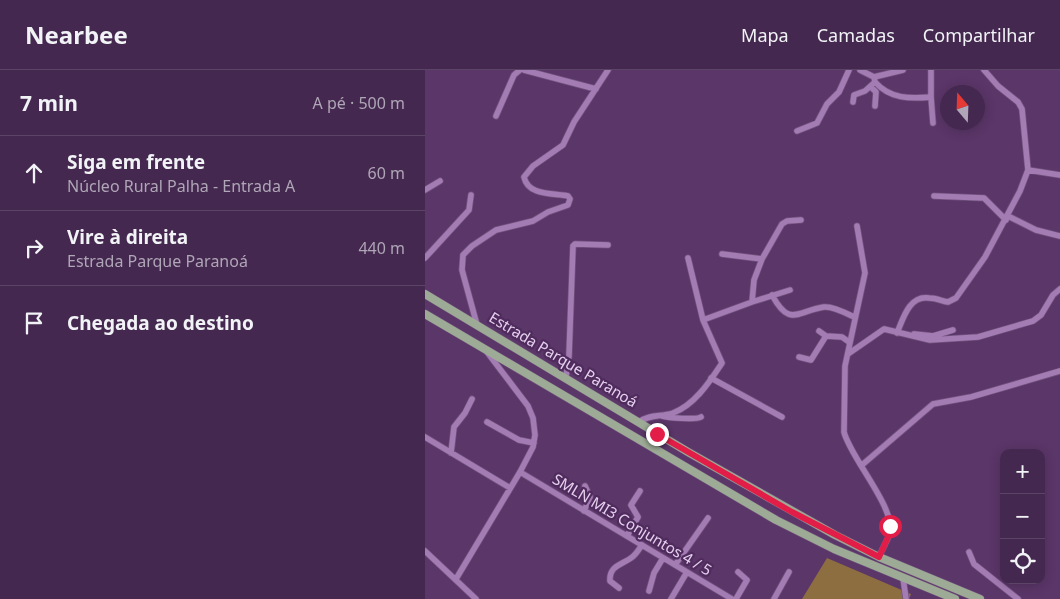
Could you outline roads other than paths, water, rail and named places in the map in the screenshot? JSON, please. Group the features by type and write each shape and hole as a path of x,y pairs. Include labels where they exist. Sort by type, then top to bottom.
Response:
{"main road":[{"name":"Estrada Parque Paranoá","path":"425,294 657,434 792,512 879,557 980,599"},
{"name":"Estrada Parque Paranoá","path":"425,314 483,347 503,364 799,532 955,599"},
{"path":"635,438 644,433 641,423"},
{"path":"649,446 650,436 657,434"},
{"path":"941,593 949,591 947,584"}],"street":[{"path":"495,116 515,75 520,70"},
{"path":"525,70 596,89"},
{"path":"477,325 463,270 463,255 471,246 496,230 533,221 548,212 568,204 570,200 568,196 537,191 525,182 523,177 533,166 562,146 574,122 608,70"},
{"path":"797,130 817,123 827,104 839,92 849,70"},
{"path":"859,70 884,90 905,99 931,97"},
{"path":"853,102 854,95 874,82 903,70"},
{"path":"931,70 933,123"},
{"path":"897,333 907,309 916,301 928,298 948,302 956,298 980,267 1007,218 1028,170 1022,109 1018,102 998,86 984,70"},
{"path":"874,82 876,92 875,106"},
{"path":"1028,170 1060,175"},
{"path":"425,190 440,181"},
{"path":"425,258 469,210 471,195"},
{"path":"934,196 984,198 1007,218 1036,230 1060,236"},
{"path":"751,302 754,280 762,258 782,224 787,221 801,220"},
{"path":"857,226 865,273 849,342 843,385 844,432 890,522 889,535 879,557"},
{"path":"565,377 569,356 573,246 574,244 608,245"},
{"path":"722,254 762,258"},
{"path":"641,423 648,416 674,412 684,407 711,378 722,360 703,320 688,258"},
{"path":"905,334 930,340 948,340 977,337 1024,325 1039,318 1053,295 1060,289"},
{"path":"703,320 790,290"},
{"path":"772,295 781,311 786,314 801,314 826,307 854,317"},
{"path":"848,354 882,330 933,336 953,330"},
{"path":"819,331 826,336 842,338 849,342"},
{"path":"799,357 811,360 826,336"},
{"path":"455,579 520,472 534,443 535,426 531,411 503,364"},
{"path":"862,465 933,404 971,396 1060,371"},
{"path":"711,378 782,417"},
{"path":"451,453 454,427 472,399"},
{"path":"658,415 672,418 683,416 693,420 701,417"},
{"path":"487,422 519,440 534,443"},
{"path":"425,437 510,488"},
{"name":"SMLN MI3 Conjuntos 4 / 5","path":"520,472 734,599"},
{"path":"584,511 590,497 585,486"},
{"path":"627,536 638,517 631,506 640,491"},
{"path":"675,565 708,518"},
{"path":"619,588 609,581 610,573 617,565 631,558 642,544"},
{"path":"425,550 476,599"},
{"path":"969,552 974,564 1018,599"},
{"path":"649,591 654,573 663,558"},
{"path":"671,599 687,572"},
{"path":"734,599 747,580 739,572"},
{"path":"774,599 789,572"},
{"path":"903,578 906,599"}]}
